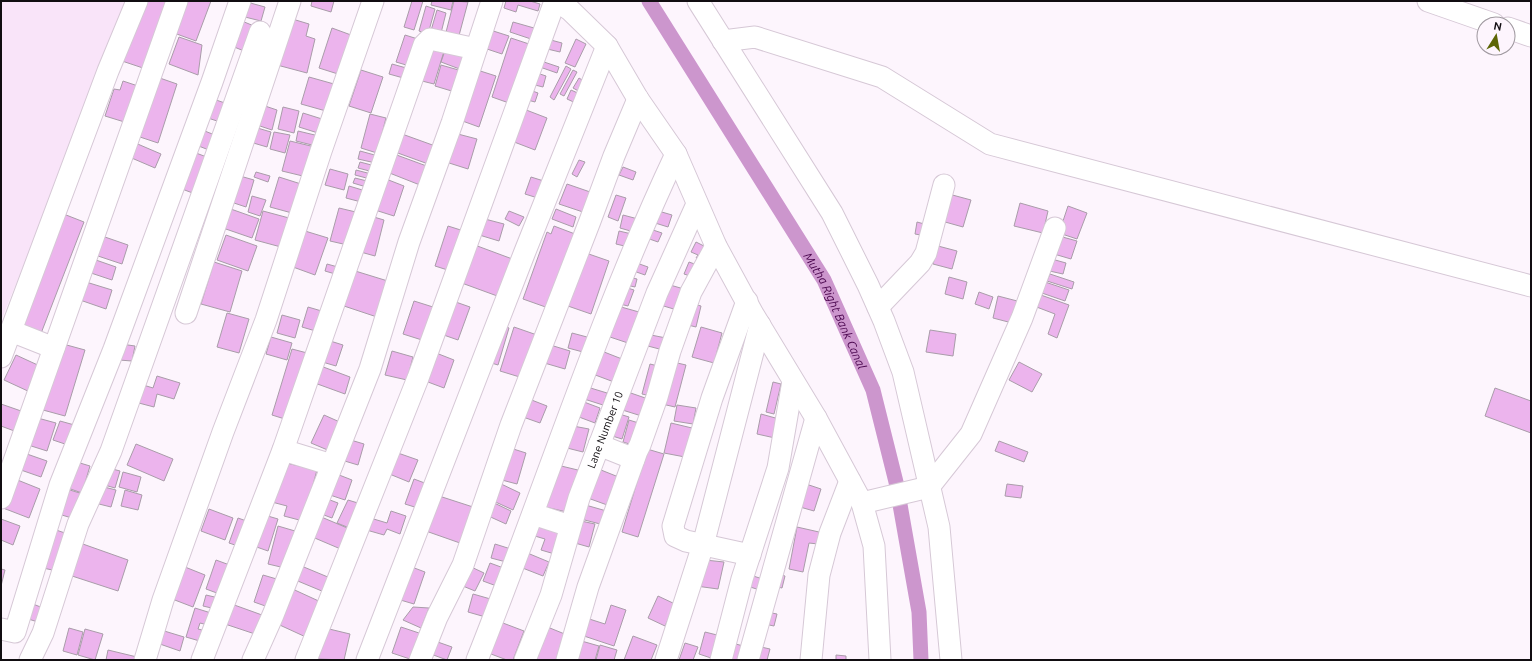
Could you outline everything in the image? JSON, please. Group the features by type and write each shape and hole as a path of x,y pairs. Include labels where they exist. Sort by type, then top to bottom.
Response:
{"street":[{"path":"1,357 108,72 137,1"},
{"path":"1,498 177,1"},
{"path":"1,629 15,632 60,485 116,342 212,82 240,1"},
{"path":"186,313 290,1"},
{"path":"145,660 163,600 212,462 266,320 321,151 373,1"},
{"path":"253,660 273,615 370,369 410,242 492,1"},
{"path":"306,660 418,378 556,1 570,10 607,46 638,99 676,154 716,246 760,325 816,418 850,481 870,501 880,660"},
{"path":"698,1 832,213 878,306 903,372 923,489 939,527 951,660"},
{"path":"1428,1 1476,18"},
{"path":"1516,31 1531,36"},
{"path":"30,660 42,633 78,524 111,451 260,32"},
{"path":"723,41 755,37 882,77 990,144 1531,286"},
{"path":"202,660 284,450 424,45 430,39 476,49"},
{"path":"367,660 524,254 607,46"},
{"path":"420,660 437,617 463,565 511,425 614,156 638,99"},
{"path":"477,660 624,272 656,195 676,154"},
{"path":"878,306 920,262 926,253 944,186"},
{"name":"Lane Number 10","path":"525,660 551,595 579,498 657,293 697,204"},
{"path":"870,501 923,489 971,434 1022,318 1055,228"},
{"path":"567,660 588,586 640,446 657,397 670,351 691,292 716,246"},
{"path":"747,301 712,398 673,526 675,536 686,541 750,555"},
{"path":"666,660 703,545 760,325"},
{"path":"11,331 54,348"},
{"path":"721,660 750,555 778,468 793,381"},
{"path":"748,660 816,418"},
{"path":"599,445 634,459"},
{"path":"284,450 332,465"},
{"path":"811,660 819,575 830,533 850,481"},
{"path":"533,514 570,526"}],"shaded area":[{"path":"1,1 130,1 1,321"}],"building":[{"path":"148,1 173,1 149,70 122,61 140,10 144,12"},
{"path":"186,1 211,1 196,41 174,33"},
{"path":"243,1 265,7 261,21 237,15"},
{"path":"312,1 334,1 331,12 311,6"},
{"path":"412,1 423,1 414,30 404,27"},
{"path":"432,1 453,1 451,10 431,5"},
{"path":"454,1 468,2 457,43 444,40"},
{"path":"506,1 530,1 540,4 538,11 518,5 516,12 504,8"},
{"path":"426,6 435,9 428,34 419,31"},
{"path":"437,10 446,13 440,37 430,34"},
{"path":"289,18 309,24 306,36 315,39 307,73 277,65"},
{"path":"237,19 254,26 244,51 227,44"},
{"path":"513,22 534,28 531,39 510,32"},
{"path":"332,28 351,35 338,74 319,68"},
{"path":"487,29 509,36 502,54 481,47"},
{"path":"405,35 421,40 413,67 396,62"},
{"path":"179,37 202,45 198,75 169,64"},
{"path":"511,38 529,44 509,103 492,97"},
{"path":"547,39 562,43 560,52 543,48"},
{"path":"576,39 586,44 575,67 565,63"},
{"path":"429,43 445,48 434,84 418,80"},
{"path":"447,45 472,54 465,71 441,62"},
{"path":"538,60 559,67 557,73 537,66"},
{"path":"392,64 410,69 407,79 389,74"},
{"path":"441,65 462,71 455,92 435,86"},
{"path":"566,66 571,69 554,100 550,97"},
{"path":"474,69 496,76 479,127 457,119"},
{"path":"361,70 383,77 371,113 349,106"},
{"path":"573,70 577,72 564,96 560,94"},
{"path":"534,72 546,76 543,87 531,84"},
{"path":"154,76 177,84 158,143 134,135"},
{"path":"309,77 334,84 326,111 301,104"},
{"path":"579,78 590,85 584,94 573,88"},
{"path":"123,81 138,86 131,124 105,116 114,89 120,90"},
{"path":"527,89 538,93 535,102 524,99"},
{"path":"571,90 582,95 578,104 567,99"},
{"path":"210,98 228,104 220,122 205,117"},
{"path":"262,105 277,110 272,130 257,125"},
{"path":"283,107 299,111 294,133 278,129"},
{"path":"521,108 547,118 535,150 509,140"},
{"path":"303,113 322,119 318,133 299,127"},
{"path":"370,114 386,118 377,153 361,148"},
{"path":"254,127 271,132 267,147 250,142"},
{"path":"197,128 220,137 214,152 191,143"},
{"path":"298,131 319,136 316,146 296,141"},
{"path":"274,132 290,135 285,153 270,149"},
{"path":"454,133 477,139 468,169 446,162"},
{"path":"402,134 438,147 431,165 395,152"},
{"path":"290,141 315,147 307,177 282,171"},
{"path":"133,142 161,154 155,168 127,156"},
{"path":"188,150 212,159 198,195 174,186"},
{"path":"360,151 382,157 380,164 358,159"},
{"path":"394,154 432,168 425,187 387,172"},
{"path":"579,160 585,162 577,177 572,174"},
{"path":"360,162 379,167 377,173 358,168"},
{"path":"623,167 636,172 633,180 619,175"},
{"path":"330,169 348,174 344,190 325,185"},
{"path":"356,170 375,175 374,180 355,175"},
{"path":"256,172 270,176 268,182 254,177"},
{"path":"240,176 254,180 246,207 231,202"},
{"path":"279,177 301,184 292,213 270,207"},
{"path":"531,177 547,182 541,199 525,194"},
{"path":"355,178 375,183 373,189 353,183"},
{"path":"386,179 404,186 394,216 375,210"},
{"path":"567,184 596,194 589,214 559,204"},
{"path":"349,186 369,192 365,203 346,198"},
{"path":"945,193 971,200 963,227 938,220"},
{"path":"616,195 626,198 618,221 608,217"},
{"path":"252,196 266,200 260,216 248,212"},
{"path":"1020,203 1048,211 1043,233 1014,226"},
{"path":"1068,206 1087,213 1077,239 1059,233"},
{"path":"228,208 259,219 252,238 220,227"},
{"path":"339,208 360,213 352,246 330,241"},
{"path":"556,209 576,217 573,227 552,219"},
{"path":"655,210 672,215 668,227 652,222"},
{"path":"263,211 289,218 281,247 255,240"},
{"path":"509,211 524,217 519,226 505,219"},
{"path":"61,213 84,222 40,336 18,327"},
{"path":"367,215 384,220 375,256 357,251"},
{"path":"623,215 638,219 634,232 620,228"},
{"path":"481,218 504,224 499,241 476,234"},
{"path":"917,222 928,225 926,236 915,234"},
{"path":"448,226 467,232 454,272 435,266"},
{"path":"554,226 575,234 554,310 523,299 547,232 551,234"},
{"path":"644,227 662,233 658,242 641,236"},
{"path":"305,231 328,238 315,275 293,267"},
{"path":"619,231 636,235 633,248 616,244"},
{"path":"226,235 257,246 248,271 217,260"},
{"path":"102,236 128,245 122,264 95,255"},
{"path":"1059,236 1077,241 1071,259 1054,254"},
{"path":"696,242 708,248 701,261 696,258 698,255 691,252"},
{"path":"472,244 515,260 500,297 459,282"},
{"path":"938,246 957,251 952,269 933,264"},
{"path":"583,252 609,261 591,314 565,305"},
{"path":"1048,258 1066,263 1063,274 1045,270"},
{"path":"93,259 116,267 112,280 88,272"},
{"path":"631,261 648,267 645,275 628,269"},
{"path":"214,262 242,271 230,312 201,304"},
{"path":"689,262 700,266 696,278 684,274"},
{"path":"327,264 345,269 342,276 325,271"},
{"path":"352,270 391,282 380,318 341,305"},
{"path":"1050,274 1074,282 1072,289 1047,281"},
{"path":"624,276 637,279 635,287 622,284"},
{"path":"949,277 967,282 963,299 945,294"},
{"path":"1042,281 1069,290 1065,301 1039,292"},
{"path":"86,282 112,290 106,309 80,300"},
{"path":"663,283 684,289 677,310 657,304"},
{"path":"621,286 634,290 628,306 616,303"},
{"path":"979,292 993,297 989,309 975,304"},
{"path":"1038,294 1069,305 1057,338 1048,334 1055,314 1034,306"},
{"path":"998,296 1021,302 1016,324 993,318"},
{"path":"450,300 470,307 458,340 438,333"},
{"path":"414,301 433,307 422,340 403,334"},
{"path":"690,303 701,306 696,327 684,324"},
{"path":"614,305 639,312 633,333 628,343 604,335"},
{"path":"308,307 325,312 319,332 302,327"},
{"path":"227,313 249,319 239,353 217,347"},
{"path":"282,315 300,320 295,338 277,333"},
{"path":"501,325 509,328 498,365 488,362"},
{"path":"514,327 537,335 523,378 500,371"},
{"path":"701,327 722,333 714,363 692,357"},
{"path":"930,330 956,334 953,356 926,352"},
{"path":"572,333 587,337 583,352 568,348"},
{"path":"646,334 671,339 667,351 644,345"},
{"path":"271,337 292,343 287,360 266,354"},
{"path":"327,340 343,345 336,366 319,361"},
{"path":"63,344 85,350 65,416 43,410"},
{"path":"121,344 135,346 132,361 119,360"},
{"path":"547,344 570,351 565,369 541,362"},
{"path":"292,349 311,354 288,420 272,415"},
{"path":"599,350 622,359 614,382 590,373"},
{"path":"392,351 413,357 407,380 385,375"},
{"path":"431,351 454,360 444,388 420,379"},
{"path":"16,355 42,367 30,392 4,380"},
{"path":"673,362 686,365 675,407 662,404"},
{"path":"1019,362 1042,374 1032,392 1009,380"},
{"path":"650,364 662,367 655,397 642,394"},
{"path":"318,365 350,377 345,394 312,382"},
{"path":"157,376 180,383 174,399 157,394 154,407 135,402 140,384 153,388"},
{"path":"773,382 781,384 774,414 766,412"},
{"path":"584,386 607,393 603,405 581,398"},
{"path":"1495,388 1531,401 1531,433 1485,416"},
{"path":"622,390 654,401 648,418 616,408"},
{"path":"529,399 547,406 540,423 523,417"},
{"path":"584,402 600,408 595,423 579,417"},
{"path":"1,404 24,412 17,432 1,426"},
{"path":"677,405 696,408 693,424 674,421"},
{"path":"616,413 629,417 622,439 609,435"},
{"path":"761,414 779,419 775,438 757,434"},
{"path":"324,415 342,423 330,451 311,443"},
{"path":"34,417 56,423 47,451 25,444"},
{"path":"629,420 645,425 639,447 623,442"},
{"path":"60,421 78,426 71,446 53,440"},
{"path":"671,423 692,428 685,457 664,453"},
{"path":"573,426 589,429 583,452 563,447"},
{"path":"344,438 364,444 358,465 338,459"},
{"path":"999,441 1028,452 1024,462 995,451"},
{"path":"136,444 173,459 164,481 127,465"},
{"path":"507,447 526,453 517,484 498,479"},
{"path":"647,449 664,454 638,537 622,532"},
{"path":"395,452 418,460 409,482 387,473"},
{"path":"24,453 47,461 41,477 18,469"},
{"path":"70,460 90,466 82,493 62,486"},
{"path":"286,463 317,470 303,521 284,516 287,506 268,501"},
{"path":"557,465 582,471 571,513 541,506"},
{"path":"105,467 120,471 115,488 101,484"},
{"path":"596,468 621,478 610,506 585,497"},
{"path":"123,472 141,477 137,492 119,487"},
{"path":"334,473 352,480 345,500 327,494"},
{"path":"15,479 40,489 29,518 3,508"},
{"path":"414,479 430,485 421,509 405,504"},
{"path":"497,482 520,493 513,510 489,499"},
{"path":"806,484 821,489 814,511 800,507"},
{"path":"1007,484 1023,486 1021,498 1005,496"},
{"path":"100,486 116,490 111,507 95,503"},
{"path":"60,487 83,494 75,519 52,512"},
{"path":"125,490 142,495 138,510 121,506"},
{"path":"436,495 473,507 460,543 423,530"},
{"path":"322,497 338,503 332,518 316,512"},
{"path":"348,500 361,504 352,529 337,523"},
{"path":"490,501 511,511 506,524 484,514"},
{"path":"582,504 610,512 604,525 577,518"},
{"path":"209,509 233,518 225,540 201,531"},
{"path":"391,511 406,516 400,534 387,529 384,535 363,529 367,517 387,523"},
{"path":"261,514 278,519 268,551 251,545"},
{"path":"319,516 352,530 343,550 310,536"},
{"path":"238,518 252,523 244,548 229,543"},
{"path":"1,519 20,526 13,545 1,540"},
{"path":"581,521 595,524 589,547 575,543"},
{"path":"531,525 564,534 558,555 541,550 545,539 528,534"},
{"path":"278,526 295,531 285,568 268,564"},
{"path":"797,527 819,532 818,544 809,543 803,572 789,569"},
{"path":"53,529 68,534 57,571 43,568"},
{"path":"80,543 128,560 118,591 69,575"},
{"path":"495,544 514,550 510,563 491,558"},
{"path":"525,552 549,562 543,576 520,567"},
{"path":"216,560 235,567 225,596 206,589"},
{"path":"705,560 724,562 718,589 696,586"},
{"path":"490,563 509,570 502,588 483,581"},
{"path":"180,565 205,575 193,607 167,597"},
{"path":"299,565 335,580 329,594 293,579"},
{"path":"467,565 484,573 475,591 458,584"},
{"path":"409,566 425,572 414,604 397,599"},
{"path":"1,569 5,570 1,586"},
{"path":"774,573 785,576 782,588 770,585"},
{"path":"263,575 280,580 271,608 254,602"},
{"path":"750,575 766,580 763,591 747,586"},
{"path":"286,586 323,603 308,638 271,621"},
{"path":"473,594 494,600 489,618 468,612"},
{"path":"206,595 223,599 220,610 203,606"},
{"path":"658,596 675,604 665,626 648,618"},
{"path":"28,602 43,608 38,622 25,618"},
{"path":"226,602 262,615 255,634 219,622"},
{"path":"611,605 626,610 614,646 578,634 583,617 605,624"},
{"path":"413,607 429,608 421,628 403,620"},
{"path":"195,608 211,613 208,625 200,623 198,629 206,631 203,642 186,637"},
{"path":"762,611 777,614 774,626 760,623"},
{"path":"495,620 524,631 513,660 507,660 483,651"},
{"path":"545,626 572,637 563,660 532,660"},
{"path":"401,627 422,634 413,660 392,653"},
{"path":"69,628 83,632 77,655 63,651"},
{"path":"325,628 350,634 344,660 318,659"},
{"path":"85,629 103,634 95,660 78,655"},
{"path":"161,630 184,637 180,651 157,643"},
{"path":"705,632 717,635 711,658 699,654"},
{"path":"633,636 657,645 651,660 624,660"},
{"path":"432,640 452,647 447,660 428,653"},
{"path":"578,640 599,646 595,660 572,660"},
{"path":"685,643 698,647 693,660 679,660"},
{"path":"732,643 747,647 743,660 733,660 727,658"},
{"path":"600,645 617,650 614,660 596,660"},
{"path":"752,645 770,649 767,660 749,660"},
{"path":"108,650 137,657 137,660 106,660"},
{"path":"836,655 846,656 846,660 836,660"}],"waterway":[{"name":"Mutha Right Bank Canal","path":"649,1 824,280 873,390 896,482 919,612 921,660"}]}
